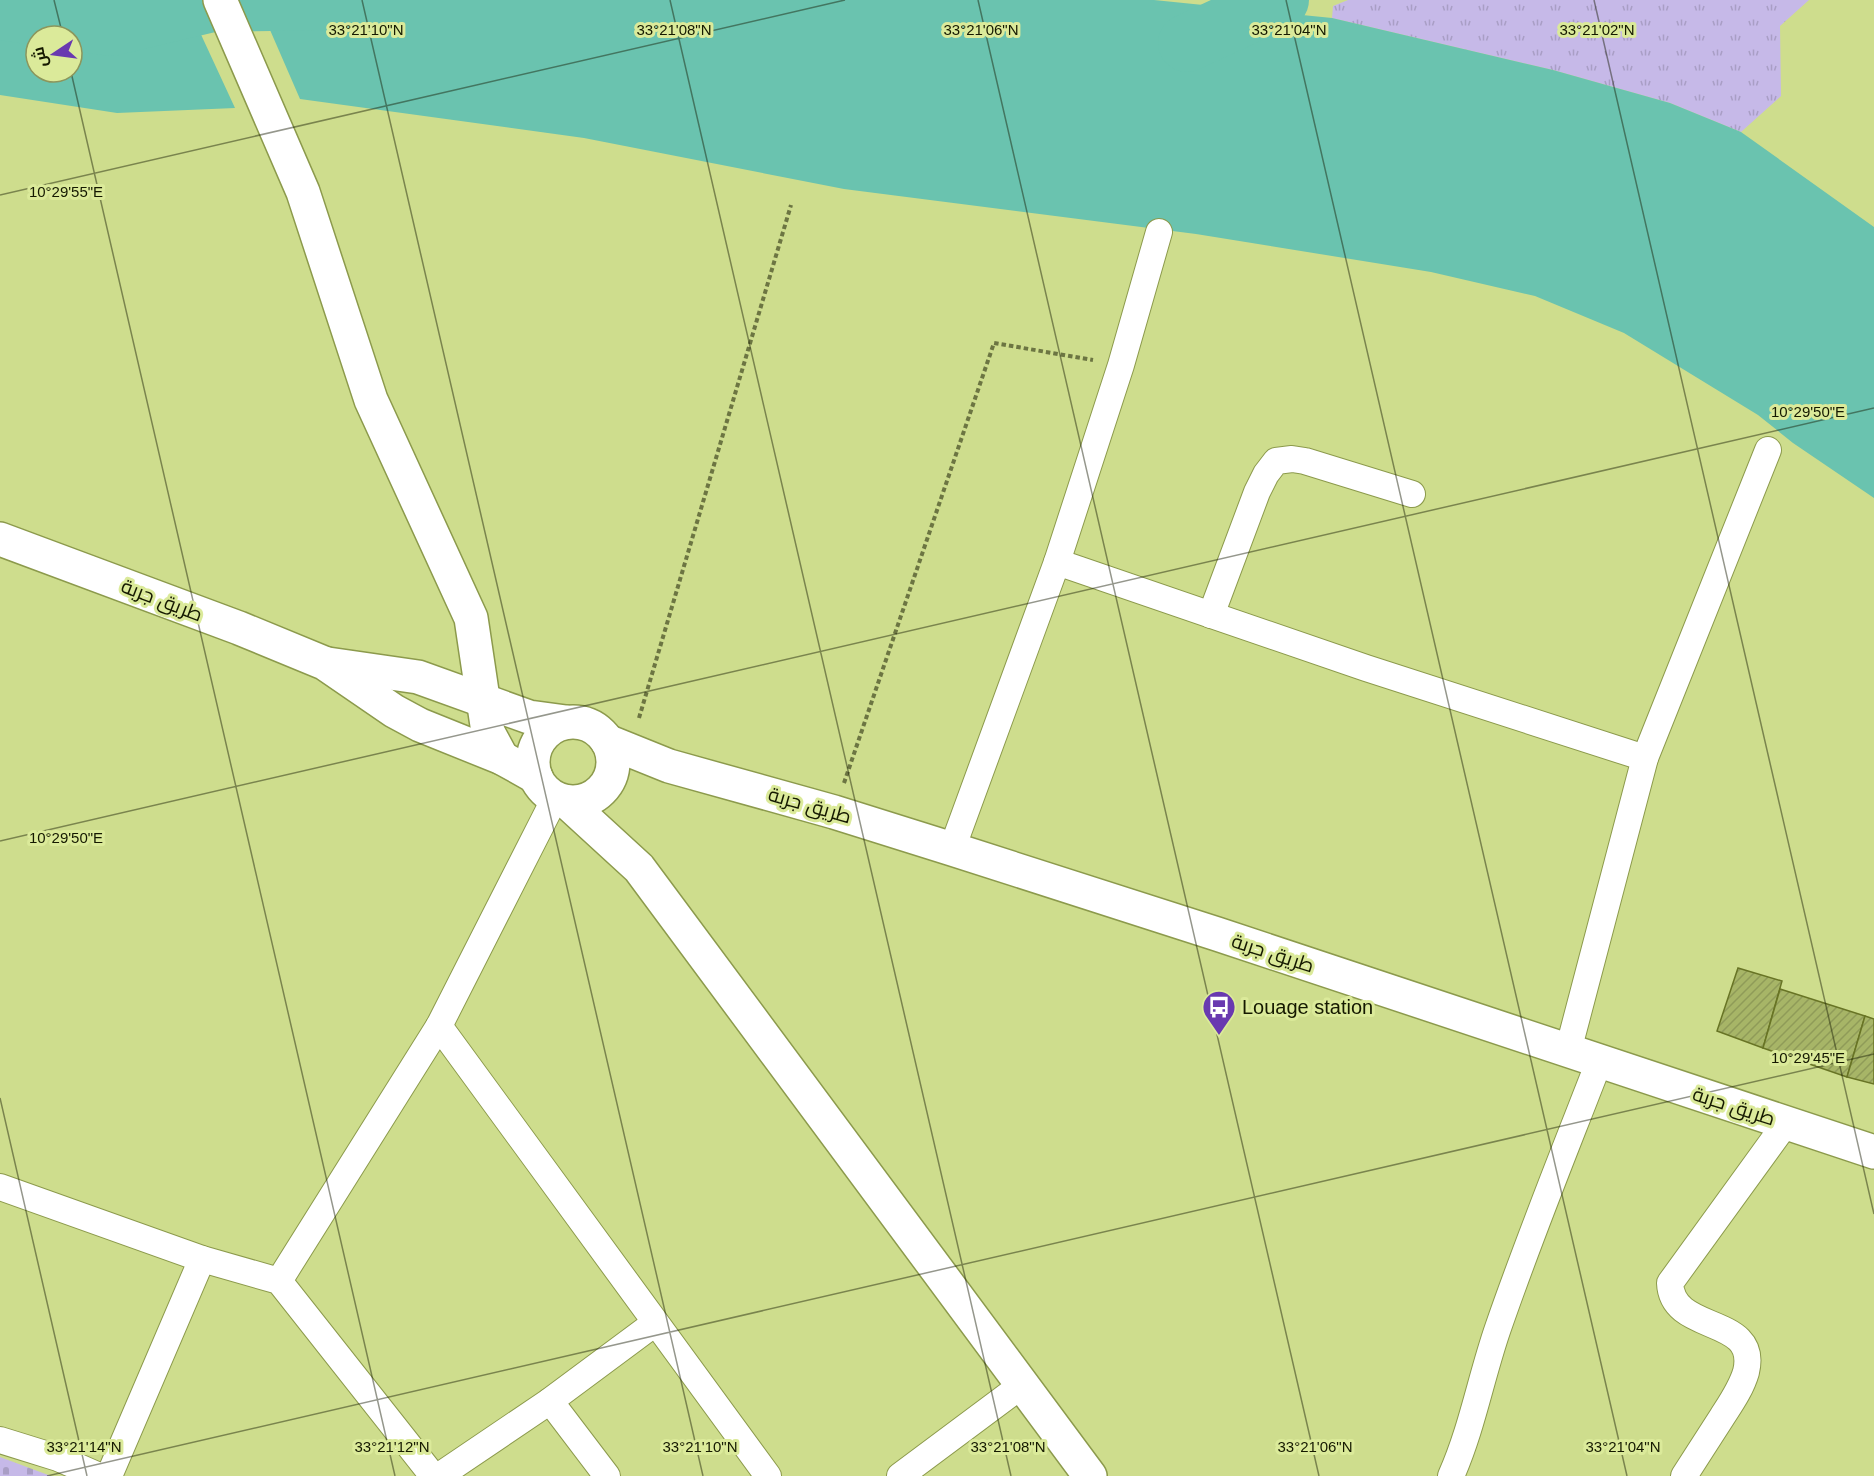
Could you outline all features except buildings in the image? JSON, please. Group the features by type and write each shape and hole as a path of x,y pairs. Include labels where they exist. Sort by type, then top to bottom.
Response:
{"main road":[{"path":"220,0 303,192 371,400 471,618 488,732 502,758"},
{"name":"طريق جربة","path":"0,539 239,628 324,663 394,711 420,725 502,758 553,792 639,868"},
{"name":"طريق جربة","path":"324,663 418,677 529,717 566,723"},
{"path":"578,722 590,725 618,746 613,754 613,767 609,780 602,790 591,798 579,802 553,792 533,765 538,742 555,726 566,723 578,722"},
{"name":"طريق جربة","path":"618,746 669,766 834,812 1217,934 1874,1152"},
{"name":"طريق جربة","path":"609,780 630,770 669,766"},
{"path":"609,780 614,816 639,868 1090,1476"}],"street":[{"path":"952,849 1057,562 1121,365 1159,232"},
{"path":"1568,1051 1645,758 1768,450"},
{"path":"1211,615 1257,492 1276,461 1292,459 1305,461 1412,494"},
{"path":"1057,562 1366,668 1645,758"},
{"path":"279,1281 439,1026 553,792"},
{"path":"439,1026 768,1476"},
{"path":"1451,1476 1497,1329 1599,1062"},
{"path":"1684,1476 1738,1392 1746,1372 1747,1358 1743,1345 1729,1331 1685,1313 1676,1305 1670,1295 1670,1283 1786,1123"},
{"path":"0,1187 202,1259 279,1281 433,1476"},
{"path":"109,1476 202,1259"},
{"path":"439,1476 550,1401 655,1323"},
{"path":"900,1476 1022,1385"},
{"path":"550,1401 607,1476"},
{"path":"0,1440 58,1458 99,1476"}],"path":[{"path":"618,746 791,205"},
{"path":"834,812 994,343 1121,365"}],"green space":[{"path":"1348,0 1809,0 1780,26 1781,96 1741,132 1670,103 1553,70 1332,18 1333,6"},
{"path":"0,1457 51,1476 0,1476"}],"water":[{"path":"0,0 185,0 235,108 117,113 0,95"},
{"path":"257,0 1154,0 1332,18 1553,70 1670,103 1741,132 1874,227 1874,498 1793,443 1758,415 1624,333 1535,296 1431,272 1196,234 844,189 584,138 300,99"}],"waterway":[{"path":"1187,43 1280,0"},
{"path":"0,11 111,27 212,3 339,1"}],"place":[{"name":"Louage station","path":"1219,1036"}]}
